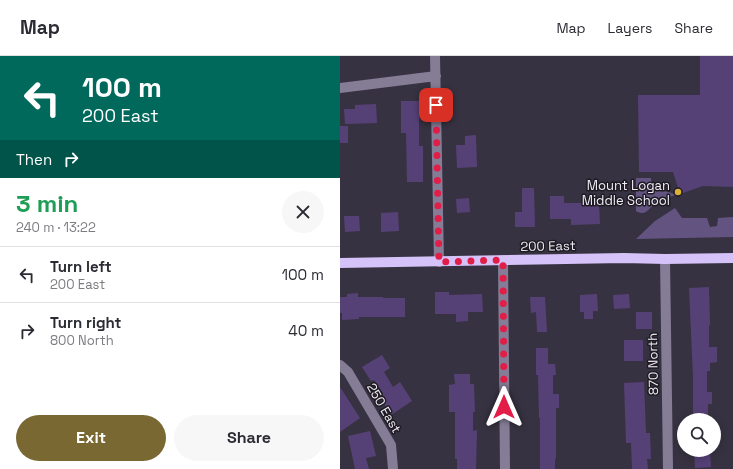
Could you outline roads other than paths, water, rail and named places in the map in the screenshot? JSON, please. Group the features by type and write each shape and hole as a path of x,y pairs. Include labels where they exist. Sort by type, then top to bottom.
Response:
{"main road":[{"name":"200 East","path":"340,263 624,258 733,258"}],"street":[{"path":"435,56 439,262"},
{"path":"340,88 436,76"},
{"name":"870 North","path":"664,259 668,469"},
{"path":"503,260 504,469"},
{"name":"250 East","path":"340,365 348,372 391,445 392,469"}],"place":[{"name":"Mount Logan Middle School","path":"678,192"}]}
